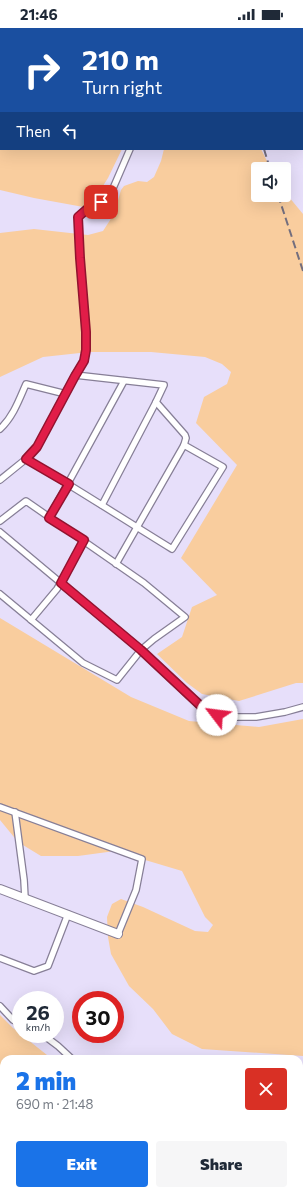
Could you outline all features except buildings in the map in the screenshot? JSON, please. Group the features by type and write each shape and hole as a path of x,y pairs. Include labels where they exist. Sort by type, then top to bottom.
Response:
{"street":[{"path":"0,480 26,459 37,447 84,361 86,350 86,332 78,217 86,210 101,202 111,193 130,150"},
{"path":"75,376 164,385 102,505"},
{"path":"49,518 69,484 124,381"},
{"path":"0,429 16,408 26,384 66,394"},
{"path":"116,564 184,445 186,438 156,402"},
{"path":"26,459 69,484 172,549 222,467 184,445"},
{"path":"0,521 26,501 144,582 186,617 141,650 117,680 83,662 0,594"},
{"path":"0,532 141,650 203,708 217,715 230,717 256,717 303,707"},
{"path":"31,620 61,583 84,540"},
{"path":"0,806 142,859 136,890 118,934 0,889"},
{"path":"15,812 25,898"},
{"path":"0,958 34,971 48,966 68,914"},
{"path":"0,1006 12,1019"},
{"path":"54,1043 68,1055"}],"shaded area":[{"path":"0,150 122,150 108,178 89,208 0,190"},
{"path":"164,150 262,150 268,162 251,162 251,202 291,202 291,199 303,214 303,683 296,683 239,701 202,694 187,683 157,654 182,637 192,607 217,595 181,558 237,465 196,423 204,397 227,384 231,372 222,364 205,357 151,352 89,352 43,357 0,377 0,233 34,229 88,235 103,231 114,214 121,190 124,186 138,181 147,182 154,177"},
{"path":"0,618 131,697 189,721 259,727 303,719 303,1055 202,1049 172,1034 153,1009 129,986 111,954 107,917 112,904 121,899 143,907 195,931 208,932 213,925 205,917 182,871 115,851 78,856 41,856 18,842 0,820"},
{"path":"0,1015 12,1027 12,1043 32,1043 47,1055 0,1055"}],"railway":[{"path":"264,150 268,162"},
{"path":"280,202 303,271"}],"route":[{"path":"101,202 86,210 78,217 86,332 86,350 84,361 37,447 26,459 69,484 49,518 84,540 61,583 141,650 203,708 217,715"}]}
